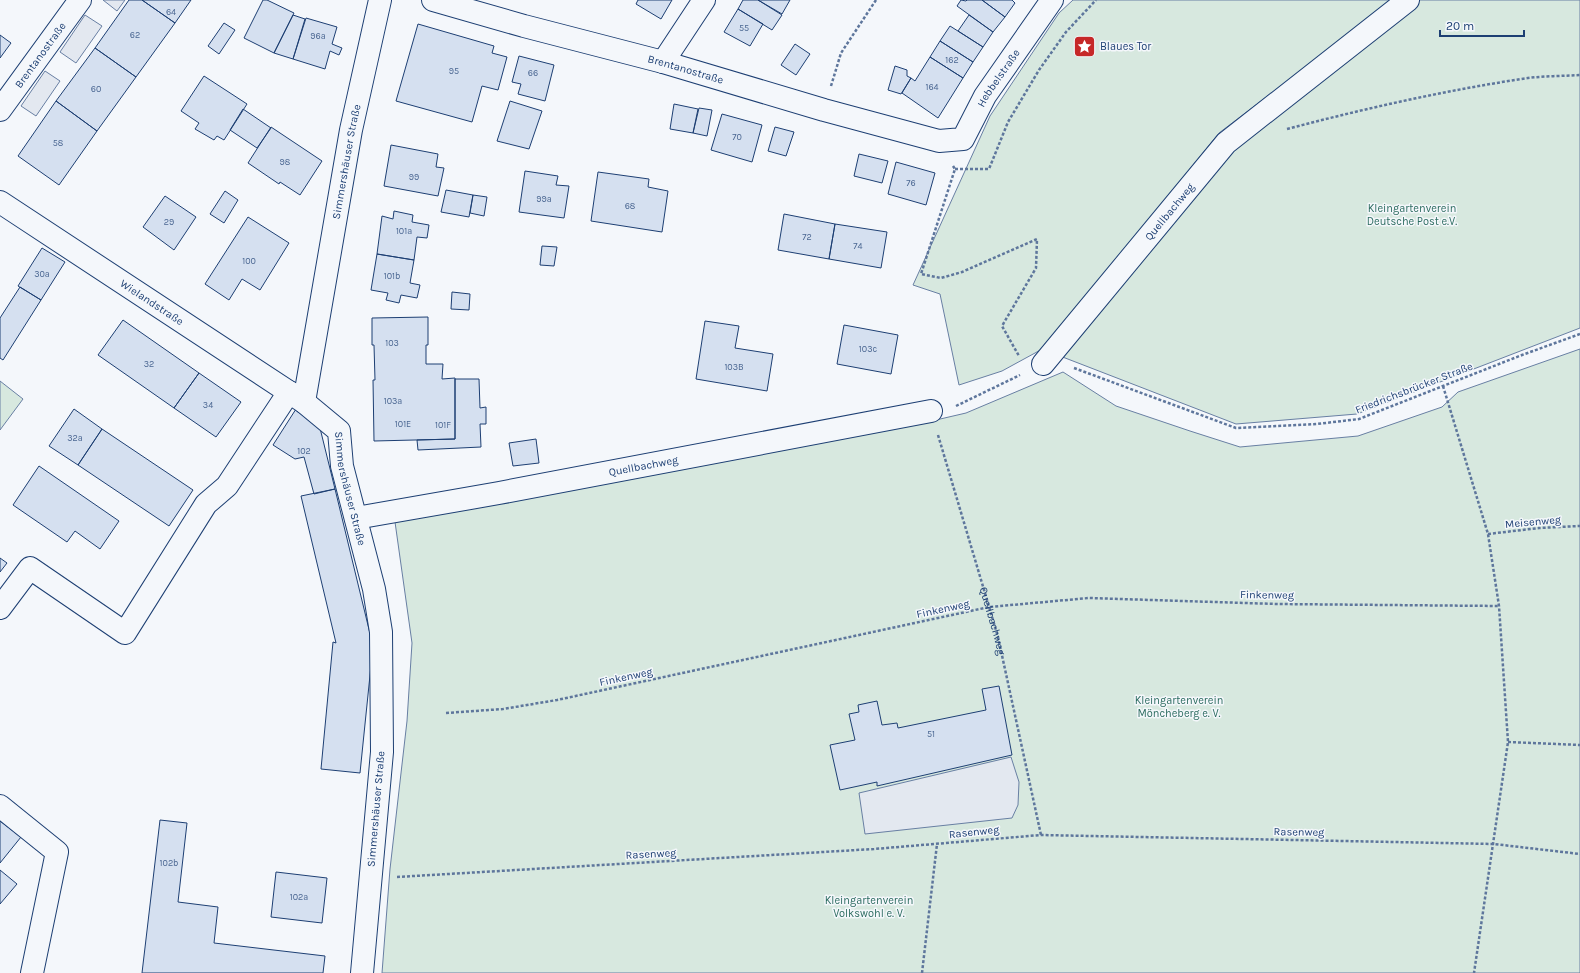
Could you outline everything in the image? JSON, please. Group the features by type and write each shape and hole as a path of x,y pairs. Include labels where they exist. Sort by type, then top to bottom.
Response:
{"street":[{"name":"Brentanostraße","path":"0,110 80,0"},
{"name":"Simmershäuser Straße","path":"362,973 382,752 381,632 374,589 342,466 339,432 296,397 351,130 380,0"},
{"name":"Brentanostraße","path":"432,0 524,26 664,62 824,110 939,141"},
{"path":"664,62 704,0"},
{"name":"Hebbelstraße","path":"939,141 963,139 985,96 1052,0"},
{"name":"Quellbachweg","path":"1036,368 1226,143 1408,0"},
{"name":"Wielandstraße","path":"0,202 296,397"},
{"path":"0,608 30,568 125,633 206,504 227,486 296,397"},
{"name":"Quellbachweg","path":"356,518 499,493 930,411"},
{"path":"0,806 57,852 32,973"}],"path":[{"path":"824,110 841,53 876,0"},
{"path":"955,169 989,170 1008,122 1039,70 1066,32 1096,0"},
{"path":"1284,130 1334,117 1448,93 1530,78 1580,75"},
{"path":"930,411 958,406 1036,368 1002,326 1036,268 1036,239 962,272 941,278 921,274 955,169 939,141"},
{"name":"Friedrichsbrücker Straße","path":"1036,368 1063,364 1167,404 1236,428 1317,424 1359,419 1522,354 1580,334"},
{"path":"1443,386 1488,534 1499,606 1508,742 1474,973"},
{"name":"Quellbachweg","path":"930,411 998,637 1041,835"},
{"name":"Meisenweg","path":"1488,534 1539,528 1580,526"},
{"name":"Finkenweg","path":"446,713 503,709 557,700 989,607 1089,598 1277,604 1499,606"},
{"path":"1508,742 1580,745"},
{"name":"Rasenweg","path":"370,878 937,844 1041,835 1494,844 1580,854"},
{"path":"922,973 937,844"}],"green space":[{"path":"1073,0 1394,0 1219,133 1046,347 1002,371 959,385 940,294 913,285 990,116 1059,13"},
{"name":"Kleingartenverein Deutsche Post e.V.","path":"1415,0 1580,0 1580,328 1357,414 1236,424 1060,356 1238,140"},
{"name":"Kleingartenverein Möncheberg e. V.","path":"1580,349 1580,973 382,973 390,869 407,721 412,643 395,522 923,423 966,413 1063,372 1116,406 1240,447 1358,436 1442,407 1458,392"},
{"path":"0,381 23,399 0,430"}],"shaded area":[{"path":"103,0 125,0 117,11"},
{"path":"85,15 102,26 76,63 60,52"},
{"path":"45,71 60,81 36,116 21,106"},
{"path":"1011,757 1019,782 1018,805 1012,818 865,834 859,793"}],"building":[{"path":"129,0 142,0 175,23 136,77 95,48"},
{"path":"142,0 191,0 175,23"},
{"path":"263,0 267,0 294,13 274,53 244,38"},
{"path":"638,0 672,0 661,19 636,4"},
{"path":"743,0 758,0 782,15 772,30 738,9"},
{"path":"758,0 790,0 782,14"},
{"path":"961,0 982,0 1005,17 993,32 957,6"},
{"path":"982,0 1012,0 1015,3 1005,17"},
{"path":"738,9 763,24 750,46 724,32"},
{"path":"293,15 305,19 293,59 274,53"},
{"path":"969,15 993,32 983,47 958,31"},
{"path":"306,18 337,27 332,44 342,48 339,55 330,51 325,69 293,59"},
{"path":"224,23 235,30 219,54 208,46"},
{"path":"418,24 494,46 492,53 507,57 498,90 482,86 472,122 396,101"},
{"path":"950,26 983,47 973,62 940,41"},
{"path":"0,35 11,43 0,58"},
{"path":"940,41 973,62 963,78 930,57"},
{"path":"795,44 810,54 796,75 781,65"},
{"path":"95,48 136,77 97,131 56,101"},
{"path":"519,56 554,65 545,101 518,94 521,84 512,82"},
{"path":"930,57 963,78 938,118 902,93 911,78 915,81"},
{"path":"895,66 907,70 907,76 911,78 901,94 888,90"},
{"path":"204,76 247,104 224,140 217,136 214,140 195,129 199,123 181,111"},
{"path":"56,101 97,131 59,185 18,156"},
{"path":"510,101 542,111 529,149 497,141"},
{"path":"674,104 698,109 693,133 670,129"},
{"path":"699,108 712,110 707,136 693,133"},
{"path":"243,109 271,128 257,148 230,130"},
{"path":"722,114 762,125 752,162 711,150"},
{"path":"271,127 322,161 300,195 280,182 279,184 248,163"},
{"path":"775,127 794,132 786,156 768,151"},
{"path":"391,145 438,154 436,167 444,168 438,196 384,186"},
{"path":"859,154 888,161 882,183 854,176"},
{"path":"896,162 935,173 926,205 888,194"},
{"path":"525,171 558,176 556,185 569,186 564,218 519,212"},
{"path":"598,172 649,179 648,187 668,191 662,232 591,221"},
{"path":"446,190 473,195 469,217 441,212"},
{"path":"225,191 238,200 224,223 210,214"},
{"path":"473,195 487,197 484,216 470,213"},
{"path":"165,196 196,217 174,250 143,227"},
{"path":"394,211 413,215 412,222 429,225 427,238 417,237 414,260 377,254 382,216 393,219"},
{"path":"784,214 835,224 829,259 778,250"},
{"path":"248,217 289,243 260,290 242,279 229,300 205,284"},
{"path":"835,224 887,232 881,268 829,259"},
{"path":"542,246 557,247 554,266 540,265"},
{"path":"42,248 65,262 41,300 18,286"},
{"path":"377,254 414,260 410,283 420,285 417,298 401,295 399,303 386,300 388,293 371,290"},
{"path":"20,287 41,300 3,360 0,358 0,318"},
{"path":"452,292 470,294 469,310 451,309"},
{"path":"428,317 426,364 443,364 442,379 455,378 455,439 374,441 373,380 375,380 374,345 372,345 372,318"},
{"path":"123,320 199,373 174,408 98,355"},
{"path":"705,321 739,326 735,348 773,354 767,391 696,379"},
{"path":"844,325 898,335 891,374 837,364"},
{"path":"199,373 241,402 216,437 174,408"},
{"path":"455,379 479,379 480,408 486,407 486,424 480,424 481,447 418,450 417,440 455,439"},
{"path":"74,409 102,429 78,465 49,446"},
{"path":"296,409 319,424 335,489 314,494 304,457 295,459 273,445"},
{"path":"102,429 193,490 169,526 78,465"},
{"path":"536,439 539,463 513,466 509,443"},
{"path":"39,466 119,521 100,549 75,531 67,542 13,505"},
{"path":"335,489 373,646 360,773 321,769 333,642 336,643 301,496"},
{"path":"0,558 7,563 0,572"},
{"path":"999,686 1012,755 877,786 877,782 840,790 830,745 855,740 849,714 859,712 858,705 877,701 882,725 897,723 898,728 986,710 982,689"},
{"path":"160,820 187,823 178,902 218,907 214,943 325,956 323,973 142,973"},
{"path":"0,821 21,837 0,863"},
{"path":"0,870 17,884 0,904"},
{"path":"276,872 327,878 322,923 271,917"}],"place":[{"name":"Blaues Tor","path":"1084,46"}],"park label":[{"name":"Kleingartenverein Volkswohl e. V.","path":"869,906"}]}
